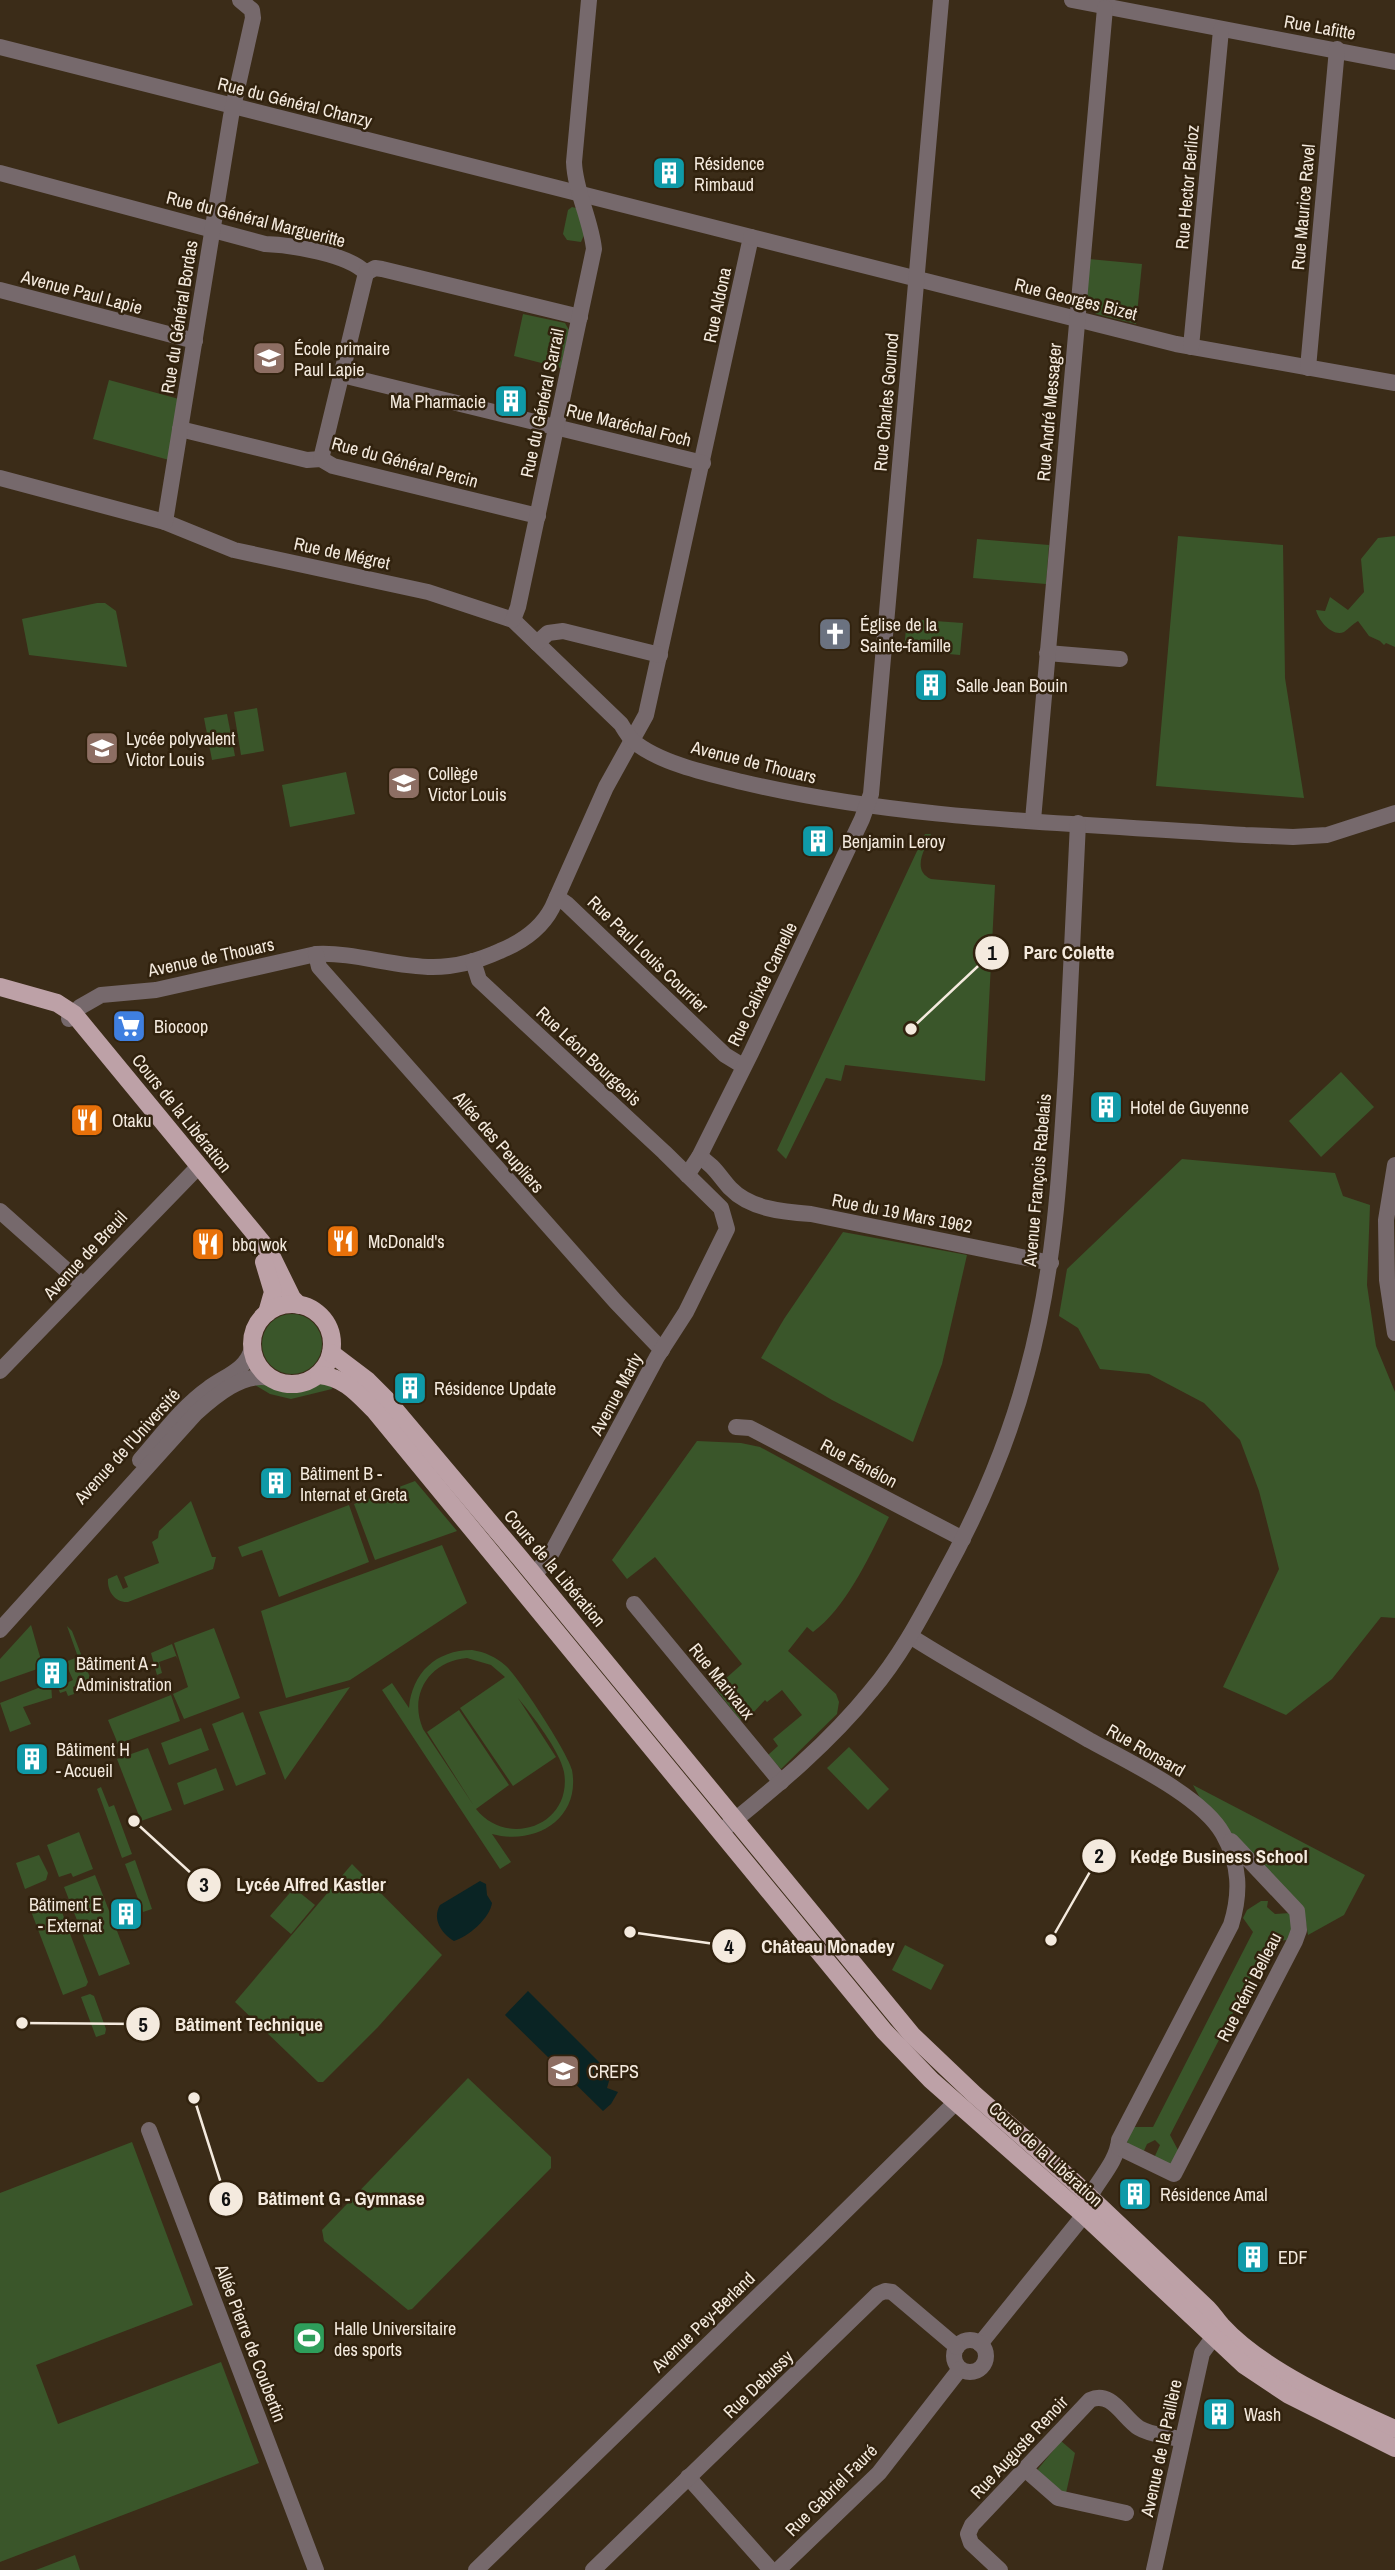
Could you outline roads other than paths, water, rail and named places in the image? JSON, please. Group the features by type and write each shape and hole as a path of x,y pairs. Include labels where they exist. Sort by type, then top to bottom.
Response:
{"main road":[{"name":"Cours de la Libération","path":"0,987 57,1003 71,1017 196,1169 269,1251 292,1298 299,1305"},
{"name":"Cours de la Libération","path":"0,996 71,1017"},
{"name":"Cours de la Libération","path":"196,1169 261,1255 273,1292 267,1313"},
{"path":"319,1375 331,1353 331,1336 327,1325 314,1311 299,1305 282,1306 267,1313 255,1330 252,1348 258,1365 270,1378 282,1383 296,1384 319,1375 337,1379 358,1394 591,1673 615,1691 725,1816 728,1825"},
{"name":"Cours de la Libération","path":"331,1353 368,1381 386,1399 534,1575 884,2031 956,2102 1217,2332 1270,2365 1395,2429"},
{"path":"450,1501 476,1522 513,1564 521,1571 534,1575"},
{"name":"Cours de la Libération","path":"728,1825 731,1835 791,1904 817,1922 912,2035 1188,2290 1244,2365 1283,2391 1395,2448"},
{"path":"956,2102 975,2108 1023,2149 1053,2164"},
{"path":"1019,2158 1044,2170 1070,2189 1089,2196"},
{"path":"1084,2215 1090,2214 1098,2218 1165,2280 1188,2290"}],"street":[{"name":"Rue du Général Bordas","path":"165,522 233,106 253,18 253,10 240,0"},
{"path":"589,0 575,152 575,174 581,194 751,237"},
{"name":"Rue Charles Gounod","path":"867,807 871,794 942,0"},
{"name":"Rue Lafitte","path":"1072,0 1395,62"},
{"name":"Rue André Messager","path":"1033,820 1105,8"},
{"name":"Rue Hector Berlioz","path":"1191,347 1221,30"},
{"name":"Rue du Général Chanzy","path":"0,47 581,194"},
{"name":"Rue Maurice Ravel","path":"1308,368 1336,49"},
{"name":"Rue du Général Margueritte","path":"0,173 265,244 281,245 353,262 366,273 375,268 382,269 580,317"},
{"name":"Rue du Général Sarrail","path":"513,620 518,607 594,249 581,194"},
{"name":"Rue Georges Bizet","path":"751,237 1191,347 1395,383"},
{"name":"Rue Aldona","path":"632,740 646,715 751,237"},
{"path":"321,458 366,273"},
{"name":"Avenue Paul Lapie","path":"0,290 195,341"},
{"name":"Rue Maréchal Foch","path":"342,375 703,463"},
{"name":"Rue du Général Percin","path":"180,429 307,460 321,458 333,466 537,516"},
{"name":"Rue de Mégret","path":"0,478 165,522 234,550 428,592 513,620 621,724 632,740"},
{"path":"537,643 552,631 563,631 660,654"},
{"path":"1047,653 1120,659"},
{"name":"Avenue de Thouars","path":"71,1017 87,1002 101,995 156,990 316,954 337,954 433,967 473,961 519,942 548,915 606,787 632,740 649,751 713,775 782,792 867,807 1293,837 1336,833 1395,813"},
{"name":"Rue Calixte Camelle","path":"687,1175 699,1157 867,807"},
{"name":"Avenue François Rabelais","path":"728,1825 826,1742 896,1659 963,1539 992,1476 1027,1373 1051,1263 1061,1171 1078,823"},
{"name":"Rue Paul Louis Courrier","path":"557,897 725,1055 743,1066"},
{"name":"Allée des Peupliers","path":"316,954 319,967 616,1303 662,1350"},
{"name":"Rue Léon Bourgeois","path":"473,961 479,980 664,1152 720,1208 727,1229"},
{"name":"Rue du 19 Mars 1962","path":"699,1157 713,1167 745,1201 774,1210 811,1214 1051,1263"},
{"path":"1395,1165 1386,1220 1386,1249 1395,1333"},
{"name":"Avenue de Breuil","path":"0,1371 196,1169"},
{"path":"0,1211 83,1285"},
{"name":"Avenue Marly","path":"534,1575 550,1556 662,1350 686,1312 727,1229"},
{"name":"Avenue de l'Université","path":"0,1630 187,1406 208,1388 239,1369 250,1356 252,1348"},
{"name":"Avenue de l'Université","path":"0,1614 67,1549 212,1398 245,1380 256,1377 270,1378"},
{"name":"Rue Fénélon","path":"736,1427 750,1428 963,1539"},
{"name":"Rue Marivaux","path":"635,1604 781,1782"},
{"name":"Rue Ronsard","path":"910,1636 1175,1788 1209,1816 1222,1832 1234,1857 1239,1893 1231,1925 1128,2122 1118,2147 1089,2196 1084,2215"},
{"name":"Rue Rémi Belleau","path":"1118,2147 1174,2174 1299,1930 1297,1911 1222,1832"},
{"name":"Avenue Pey-Berland","path":"476,2570 956,2102"},
{"name":"Allée Pierre de Coubertin","path":"149,2130 316,2570"},
{"path":"980,2344 1084,2215"},
{"name":"Rue Debussy","path":"593,2570 878,2294 892,2292 957,2347"},
{"name":"Avenue de la Paillère","path":"1154,2570 1202,2353 1217,2332"},
{"path":"971,2340 980,2344 986,2353 981,2368 971,2372 961,2369 955,2361 957,2347 971,2340"},
{"name":"Rue Gabriel Fauré","path":"778,2570 879,2473 961,2369"},
{"name":"Rue Auguste Renoir","path":"1000,2570 971,2543 968,2535 972,2525 1090,2400 1098,2396 1108,2398 1140,2429 1182,2440"},
{"path":"1026,2470 1058,2498 1126,2512"},
{"path":"688,2477 771,2570"}],"water":[{"path":"480,1881 486,1884 487,1895 492,1903 490,1909 478,1926 454,1941 445,1934 437,1920 440,1905"},
{"path":"528,1991 611,2074 607,2088 618,2092 603,2111 505,2015"}],"place":[{"name":"Résidence Rimbaud","path":"669,173"},
{"name":"École primaire Paul Lapie","path":"269,358"},
{"name":"Ma Pharmacie","path":"511,401"},
{"name":"Église de la Sainte-famille","path":"835,634"},
{"name":"Salle Jean Bouin","path":"931,685"},
{"name":"Lycée polyvalent Victor Louis","path":"102,748"},
{"name":"Collège Victor Louis","path":"404,783"},
{"name":"Benjamin Leroy","path":"818,841"},
{"name":"Biocoop","path":"129,1026"},
{"name":"Parc Colette","path":"911,1029"},
{"name":"Hotel de Guyenne","path":"1106,1107"},
{"name":"Otaku","path":"87,1120"},
{"name":"McDonald's","path":"343,1241"},
{"name":"bbq wok","path":"208,1244"},
{"name":"Résidence Update","path":"410,1388"},
{"name":"Bâtiment B - Internat et Greta","path":"276,1483"},
{"name":"Bâtiment A - Administration","path":"52,1673"},
{"name":"Bâtiment H - Accueil","path":"32,1759"},
{"name":"Lycée Alfred Kastler","path":"134,1821"},
{"name":"Bâtiment E - Externat","path":"126,1914"},
{"name":"Château Monadey","path":"630,1932"},
{"name":"Kedge Business School","path":"1051,1940"},
{"name":"Bâtiment Technique","path":"22,2023"},
{"name":"CREPS","path":"563,2071"},
{"name":"Bâtiment G - Gymnase","path":"194,2098"},
{"name":"Résidence Amal","path":"1135,2194"},
{"name":"EDF","path":"1253,2257"},
{"name":"Halle Universitaire des sports","path":"309,2338"},
{"name":"Wash","path":"1219,2414"}]}
